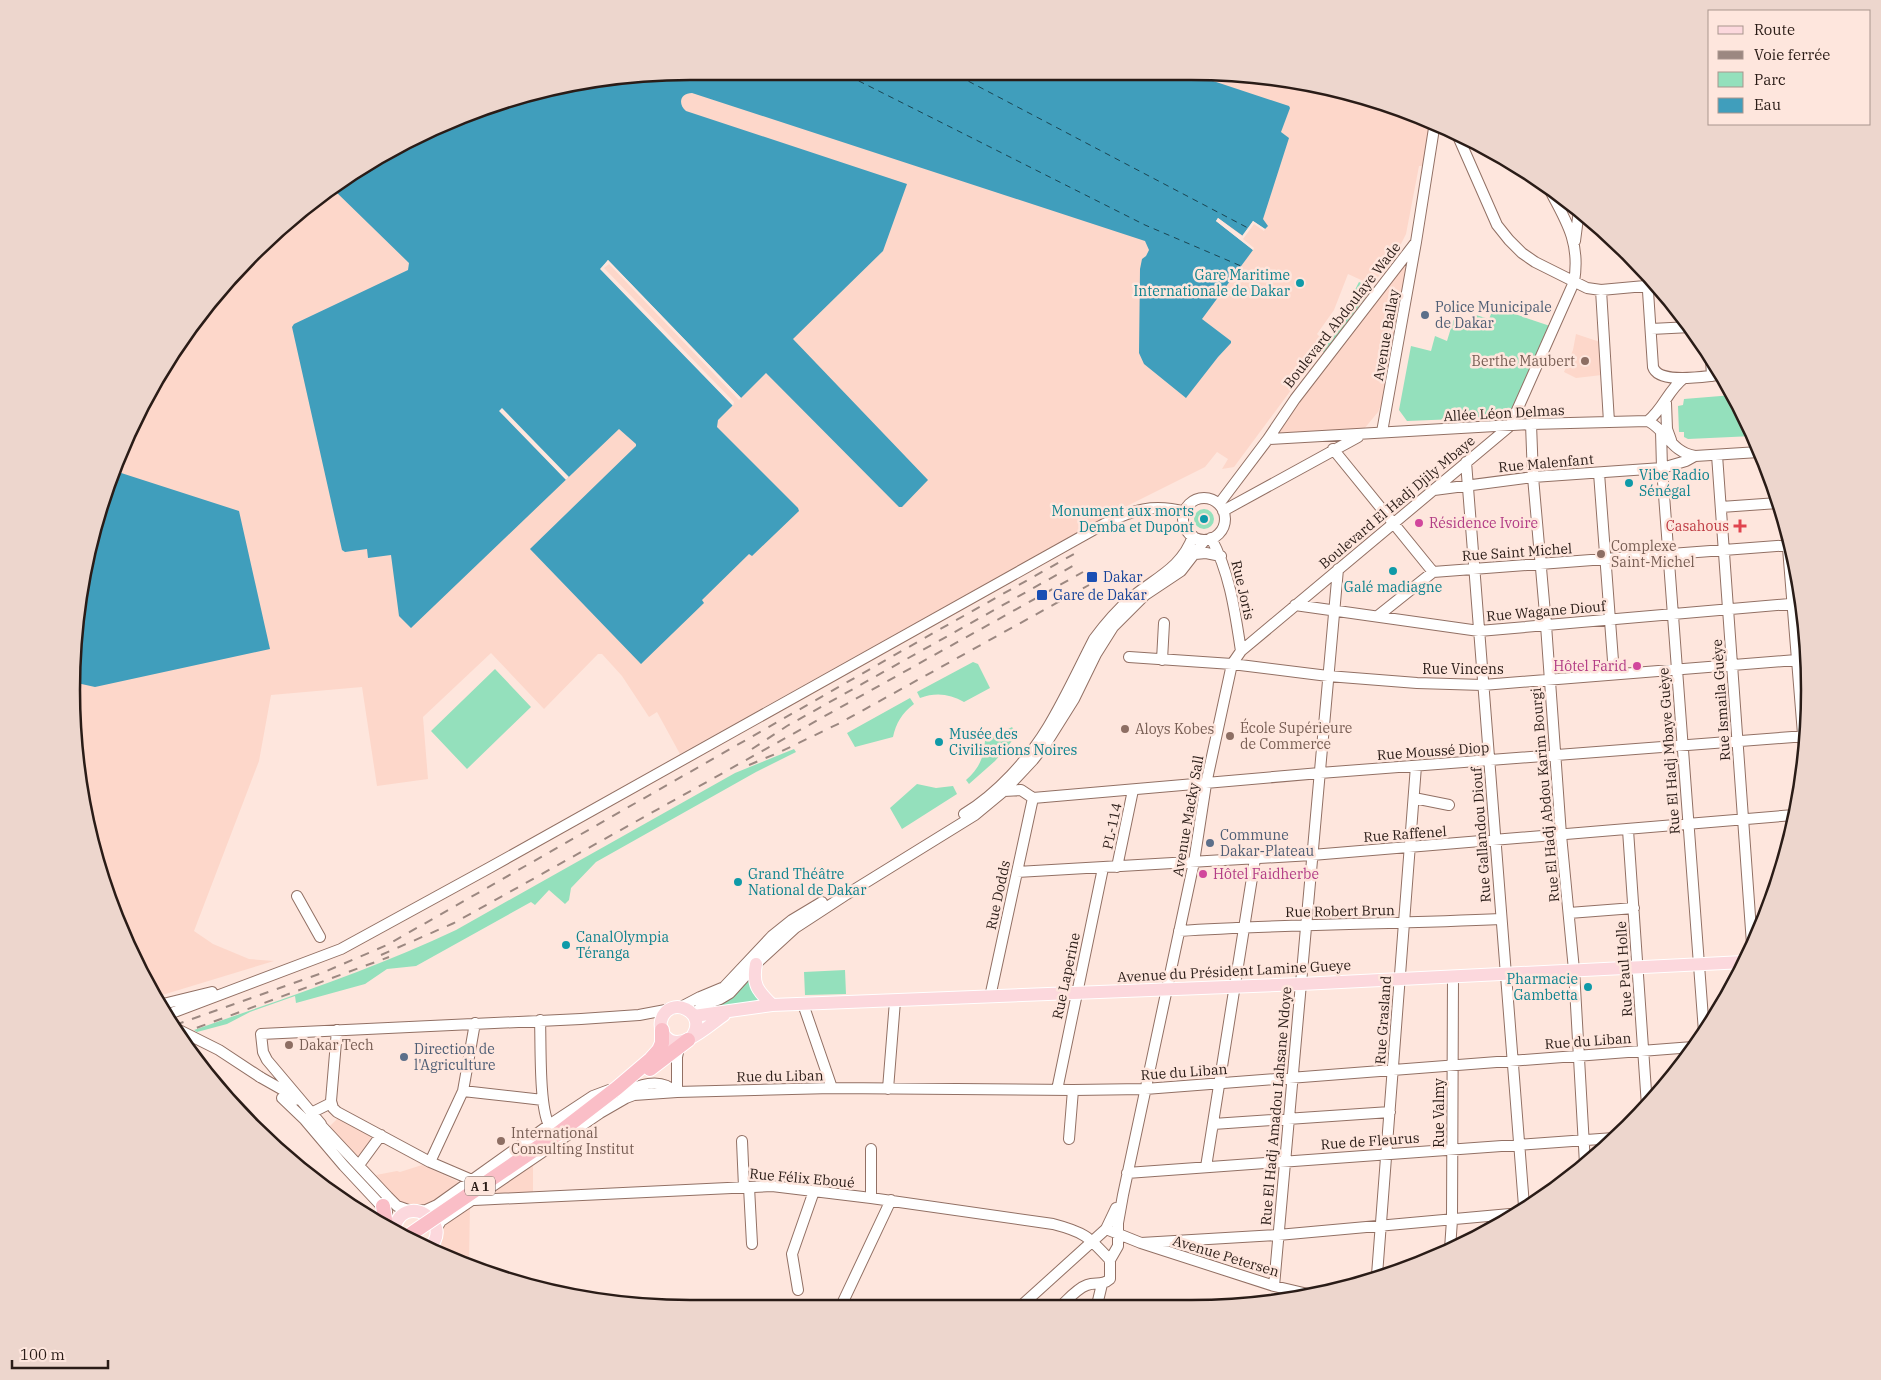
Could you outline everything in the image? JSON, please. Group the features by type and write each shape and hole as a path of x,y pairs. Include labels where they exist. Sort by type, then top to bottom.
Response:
{"highway":[{"name":"A 1","path":"402,1227 556,1135 621,1085 656,1054 662,1043 661,1029"},
{"name":"A 1","path":"621,1085 646,1072 686,1042"},
{"path":"383,1206 390,1221"}],"main road":[{"name":"Avenue du Président Lamine Gueye","path":"694,1016 772,1005 1301,984 1506,972 1737,962"},
{"path":"756,964 754,974 756,985 772,1005"},
{"path":"676,1008 688,1010 694,1016 696,1028 686,1042 672,1042 661,1029 663,1016 676,1008"},
{"name":"Avenue du Président Lamine Gueye","path":"686,1042 726,1013"},
{"path":"397,1225 400,1217 413,1211 422,1212 434,1222 433,1239"}],"street":[{"name":"Boulevard Abdoulaye Wade","path":"1221,507 1298,394 1416,242 1434,130"},
{"path":"1463,144 1488,208 1497,225 1522,253 1535,262 1587,288 1601,290 1646,284"},
{"name":"Boulevard El Hadj Djily Mbaye","path":"1241,651 1510,426 1574,282 1577,266 1574,243 1555,201"},
{"path":"1574,243 1578,219"},
{"name":"Avenue Ballay","path":"1382,432 1416,242"},
{"path":"1650,288 1653,367 1656,373 1660,376 1684,378 1713,375"},
{"path":"1601,290 1609,422"},
{"path":"1651,329 1681,327"},
{"path":"1684,378 1671,391 1666,403 1648,420 1682,453 1695,456"},
{"path":"1666,403 1667,429 1672,444"},
{"name":"Allée Léon Delmas","path":"1362,435 1382,432 1531,424 1648,420"},
{"name":"Rue El Hadj Abdou Karim Bourgi","path":"1531,424 1533,477 1561,835 1574,970 1585,1156"},
{"name":"Rue El Hadj Mbaye Guèye","path":"1661,431 1668,554 1703,1021"},
{"path":"1268,439 1362,435"},
{"path":"1221,507 1362,435"},
{"path":"1333,449 1433,572 1379,616"},
{"name":"Rue Malenfant","path":"1433,490 1533,477 1662,468 1686,461 1695,456 1753,452"},
{"name":"Rue Ismaila Guèye","path":"1717,454 1751,932"},
{"name":"Rue Gallandou Diouf","path":"1466,462 1524,1201"},
{"path":"1599,473 1614,674"},
{"path":"694,1016 700,1006 720,999 730,993 777,943 802,923 975,815 1004,791 1047,742 1061,721 1096,654 1113,627 1145,595 1181,571 1208,539 1222,529 1225,518 1221,507 1210,499 1200,499 1191,503 1185,512 1184,523 1189,533 1193,536 1208,539"},
{"path":"1721,507 1772,503"},
{"path":"173,1013 341,950 1104,524 1125,514 1145,509 1170,508 1185,512"},
{"path":"621,1085 593,1096 431,1209 413,1211 397,1206 321,1124 267,1060 263,1052 261,1034 639,1015 676,1008 724,987 772,936 792,920 969,811 992,792 1018,766 1049,726 1094,639 1118,610 1131,598 1175,566 1189,549 1193,536"},
{"name":"Rue Joris","path":"1208,539 1221,556 1226,570 1241,651"},
{"name":"Rue Saint Michel","path":"1433,572 1783,546"},
{"path":"1195,554 1206,553 1221,556"},
{"name":"Rue El Hadj Amadou Lahsane Ndoye","path":"1274,1286 1338,569"},
{"name":"Rue Wagane Diouf","path":"1295,605 1479,631 1795,604"},
{"path":"1797,620 1797,660 1801,701"},
{"path":"1162,660 1164,623"},
{"name":"Avenue Macky Sall","path":"1123,1194 1180,931 1194,862 1206,784 1232,664 1241,651"},
{"name":"Rue Vincens","path":"1129,657 1232,664 1328,676 1417,683 1483,685 1800,660"},
{"name":"Rue Moussé Diop","path":"1033,798 1320,773 1799,736"},
{"name":"Rue Grasland","path":"1377,1271 1416,766"},
{"path":"1018,776 1022,790 1033,798"},
{"path":"1004,791 1022,790"},
{"name":"PL-114","path":"1117,867 1133,790"},
{"name":"Rue Dodds","path":"990,997 1033,798"},
{"path":"1414,798 1449,805"},
{"name":"Rue Raffenel","path":"1017,872 1312,855 1787,816"},
{"name":"Rue Paul Holle","path":"1628,830 1646,1096"},
{"path":"1206,1167 1255,859"},
{"name":"Rue Laperine","path":"1056,1090 1103,868"},
{"path":"297,896 320,937"},
{"path":"1569,913 1634,908"},
{"name":"Rue Robert Brun","path":"1180,931 1243,927 1405,924 1501,919"},
{"name":"Rue Valmy","path":"1450,1242 1453,976"},
{"path":"167,1003 247,984"},
{"path":"888,1089 895,1001"},
{"path":"803,1004 832,1088"},
{"path":"639,1015 653,1020 661,1029"},
{"path":"540,1020 543,1100 549,1126"},
{"path":"430,1162 463,1091 475,1023"},
{"path":"337,1030 331,1103 333,1108 337,1112 430,1162 472,1180"},
{"path":"186,1034 219,1050 260,1077 321,1124"},
{"path":"676,1092 676,1065 686,1042"},
{"name":"Rue du Liban","path":"433,1239 442,1221 614,1104 634,1095 676,1092 832,1088 1145,1089 1685,1048"},
{"path":"596,1104 626,1091 652,1084 666,1085 676,1092"},
{"path":"1069,1139 1073,1090"},
{"path":"463,1091 543,1100"},
{"path":"281,1093 344,1166 383,1206"},
{"path":"311,1112 331,1103"},
{"path":"1213,1124 1390,1112"},
{"path":"359,1165 381,1135"},
{"name":"Rue de Fleurus","path":"1127,1173 1285,1160 1604,1139"},
{"path":"742,1141 752,1244"},
{"path":"871,1149 871,1198"},
{"name":"Rue Félix Eboué","path":"473,1200 772,1186 891,1200 1053,1224 1077,1230 1093,1240"},
{"path":"798,1290 792,1254 814,1190"},
{"path":"1027,1300 1106,1229 1123,1194"},
{"path":"1068,1300 1089,1284 1102,1284 1110,1279 1110,1260 1118,1246 1123,1194"},
{"path":"844,1300 891,1200"},
{"path":"1139,1243 1278,1235 1501,1215"},
{"name":"Avenue Petersen","path":"1106,1229 1118,1232 1139,1243 1294,1291"},
{"path":"1093,1240 1110,1260"},
{"name":"Avenue Petersen","path":"1118,1246 1127,1242 1139,1243"},
{"path":"1098,1300 1102,1284"}],"shaded area":[{"path":"650,81 1231,81 1271,85 1349,101 1387,112 1430,129 1423,166 1419,166 1406,234 1396,254 1372,285 1348,274 1334,310 1317,334 1321,338 1300,378 1234,467 1222,469 1228,459 1217,452 1205,467 1111,514 680,754 657,712 649,717 622,676 602,654 598,654 544,709 491,653 423,717 428,779 377,786 362,687 271,695 259,761 194,931 213,944 249,959 274,961 162,995 126,923 112,886 101,848 85,770 81,730 81,650 85,610 101,532 112,494 143,420 183,351 231,288 288,231 319,206 351,183 420,143 494,112 571,92 610,85"},
{"path":"1411,254 1382,403 1378,412 1364,429 1275,435"},
{"name":"Berthe Maubert","path":"1576,334 1600,342 1602,375 1576,378 1564,372 1573,350"},
{"path":"340,1116 382,1140 364,1165 329,1127"},
{"path":"533,1161 533,1195 481,1198"},
{"path":"422,1165 459,1182 432,1203 417,1206 396,1199 376,1175 400,1172"},
{"path":"470,1205 469,1259 442,1247 439,1239 441,1227"}],"green space":[{"path":"1359,282 1372,288 1325,353 1323,352"},
{"path":"1494,307 1550,326 1516,408 1505,417 1407,421 1399,410 1411,346 1431,351 1435,336 1447,341 1454,318 1473,324 1476,315 1489,319"},
{"path":"1725,396 1746,436 1688,439 1684,437 1684,432 1679,432 1678,406 1683,405 1684,399"},
{"path":"1204,509 1211,512 1214,519 1211,526 1204,529 1197,526 1194,519 1197,512"},
{"path":"973,662 978,664 990,688 964,702 943,695 920,698 917,692"},
{"path":"495,669 531,707 467,769 431,731"},
{"path":"910,698 914,704 900,719 893,737 855,747 847,733"},
{"path":"1012,727 1017,735 995,761 969,784 966,780 980,762 985,741"},
{"path":"794,749 796,752 756,772 596,862 571,888 569,900 565,904 549,890 535,905 531,902 416,966 387,969 365,984 296,1003 295,996 250,1012 227,1024 197,1032 194,1030 359,971 424,945 456,930 735,773"},
{"path":"917,784 936,788 953,786 957,794 902,829 890,808"},
{"path":"845,970 846,994 805,995 804,972"},
{"path":"751,977 762,1000 704,1009"}],"water":[{"path":"690,80 1212,81 1289,106 1290,108 1281,132 1289,138 1263,219 1268,226 1265,229 1253,221 1243,236 1218,218 1216,221 1253,250 1202,319 1231,341 1231,343 1186,398 1144,364 1139,353 1140,269 1142,259 1149,250 1145,241 692,93 685,95 681,102 686,111 907,184 883,251 793,339 928,480 902,507 899,507 766,373 741,398 608,260 601,269 733,405 718,420 717,427 799,511 752,556 749,554 702,600 704,603 641,664 530,549 636,446 619,429 411,628 399,616 391,555 368,558 367,549 345,552 342,550 292,327 294,324 408,270 409,263 337,193 385,162 457,126 494,112 532,101 610,85"},
{"path":"120,473 239,511 270,649 95,687 80,684 85,610 101,532"}],"pier":[{"path":"1218,218 1242,236 1253,221 1265,229 1264,231 1254,224 1243,239 1254,248 1253,250 1216,221"},
{"path":"608,260 741,398 739,400 609,264 604,268 734,402 733,406 600,269"},
{"path":"502,408 569,477 566,480 499,411"}],"ferry route":[{"path":"857,80 1145,225 1241,266"},
{"path":"966,80 1248,228"}],"railway":[{"path":"180,1023 322,973 387,945 1074,554"},
{"path":"752,749 787,726 1078,563"},
{"path":"381,955 454,923 1083,572"},
{"path":"749,765 840,723 1089,585"},
{"path":"185,1032 389,957"}],"place":[{"name":"Gare Maritime Internationale de Dakar","path":"1300,283"},
{"name":"Police Municipale de Dakar","path":"1425,315"},
{"name":"Berthe Maubert","path":"1585,361"},
{"name":"Vibe Radio Sénégal","path":"1629,483"},
{"name":"Monument aux morts Demba et Dupont","path":"1204,519"},
{"name":"Résidence Ivoire","path":"1419,523"},
{"name":"Casahous","path":"1740,526"},
{"name":"Complexe Saint-Michel","path":"1601,554"},
{"name":"Galé madiagne","path":"1393,571"},
{"name":"Dakar","path":"1092,577"},
{"name":"Gare de Dakar","path":"1042,595"},
{"name":"Hôtel Farid","path":"1637,666"},
{"name":"Aloys Kobes","path":"1125,729"},
{"name":"École Supérieure de Commerce","path":"1230,736"},
{"name":"Musée des Civilisations Noires","path":"939,742"},
{"name":"Commune Dakar-Plateau","path":"1210,843"},
{"name":"Hôtel Faidherbe","path":"1203,874"},
{"name":"Grand Théâtre National de Dakar","path":"738,882"},
{"name":"CanalOlympia Téranga","path":"566,945"},
{"name":"Pharmacie Gambetta","path":"1588,987"},
{"name":"Dakar Tech","path":"289,1045"},
{"name":"Direction de l'Agriculture","path":"404,1057"},
{"name":"International Consulting Institut","path":"501,1141"}]}
